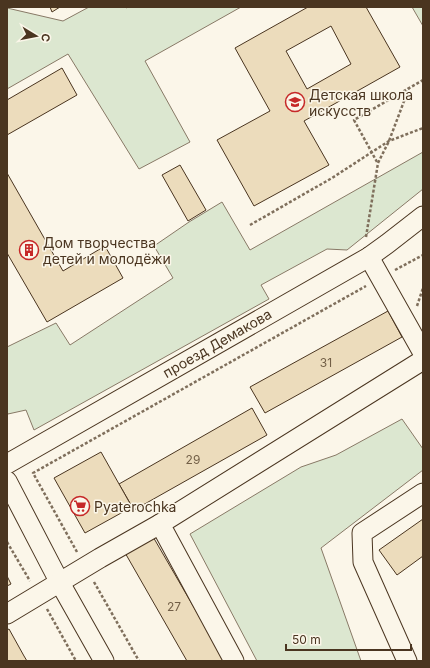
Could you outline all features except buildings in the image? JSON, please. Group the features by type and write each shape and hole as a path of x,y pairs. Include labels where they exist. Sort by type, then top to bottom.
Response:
{"street":[{"name":"проезд Демакова","path":"7,464 367,249 387,244 423,216"},
{"path":"367,249 381,278 423,353"},
{"path":"7,614 160,524 423,360"},
{"path":"7,481 60,583 104,661"},
{"path":"407,661 364,562 362,533 423,493"},
{"path":"160,524 234,661"}],"path":[{"path":"378,163 354,120 423,80"},
{"path":"367,249 378,163 389,141 409,88"},
{"path":"250,225 332,178 389,141 423,128"},
{"path":"32,473 423,256"},
{"path":"7,542 76,661"}],"green space":[{"path":"89,7 241,7 145,61 190,142 139,169 68,54 7,89 7,8 63,21"},
{"path":"412,7 423,7 423,26"},
{"path":"423,152 423,189 347,250 327,249 261,285 269,299 34,430 26,410 8,414 7,347 56,323 70,345 173,278 154,246 189,222 222,202 250,250"},
{"path":"402,419 423,449 423,470 321,548 361,661 257,661 190,534 301,467 336,455"}],"place":[{"name":"Детская школа искусств","path":"295,102"},
{"name":"Дом творчества детей и молодёжи","path":"29,250"},
{"name":"Pyaterochka","path":"80,506"}]}
